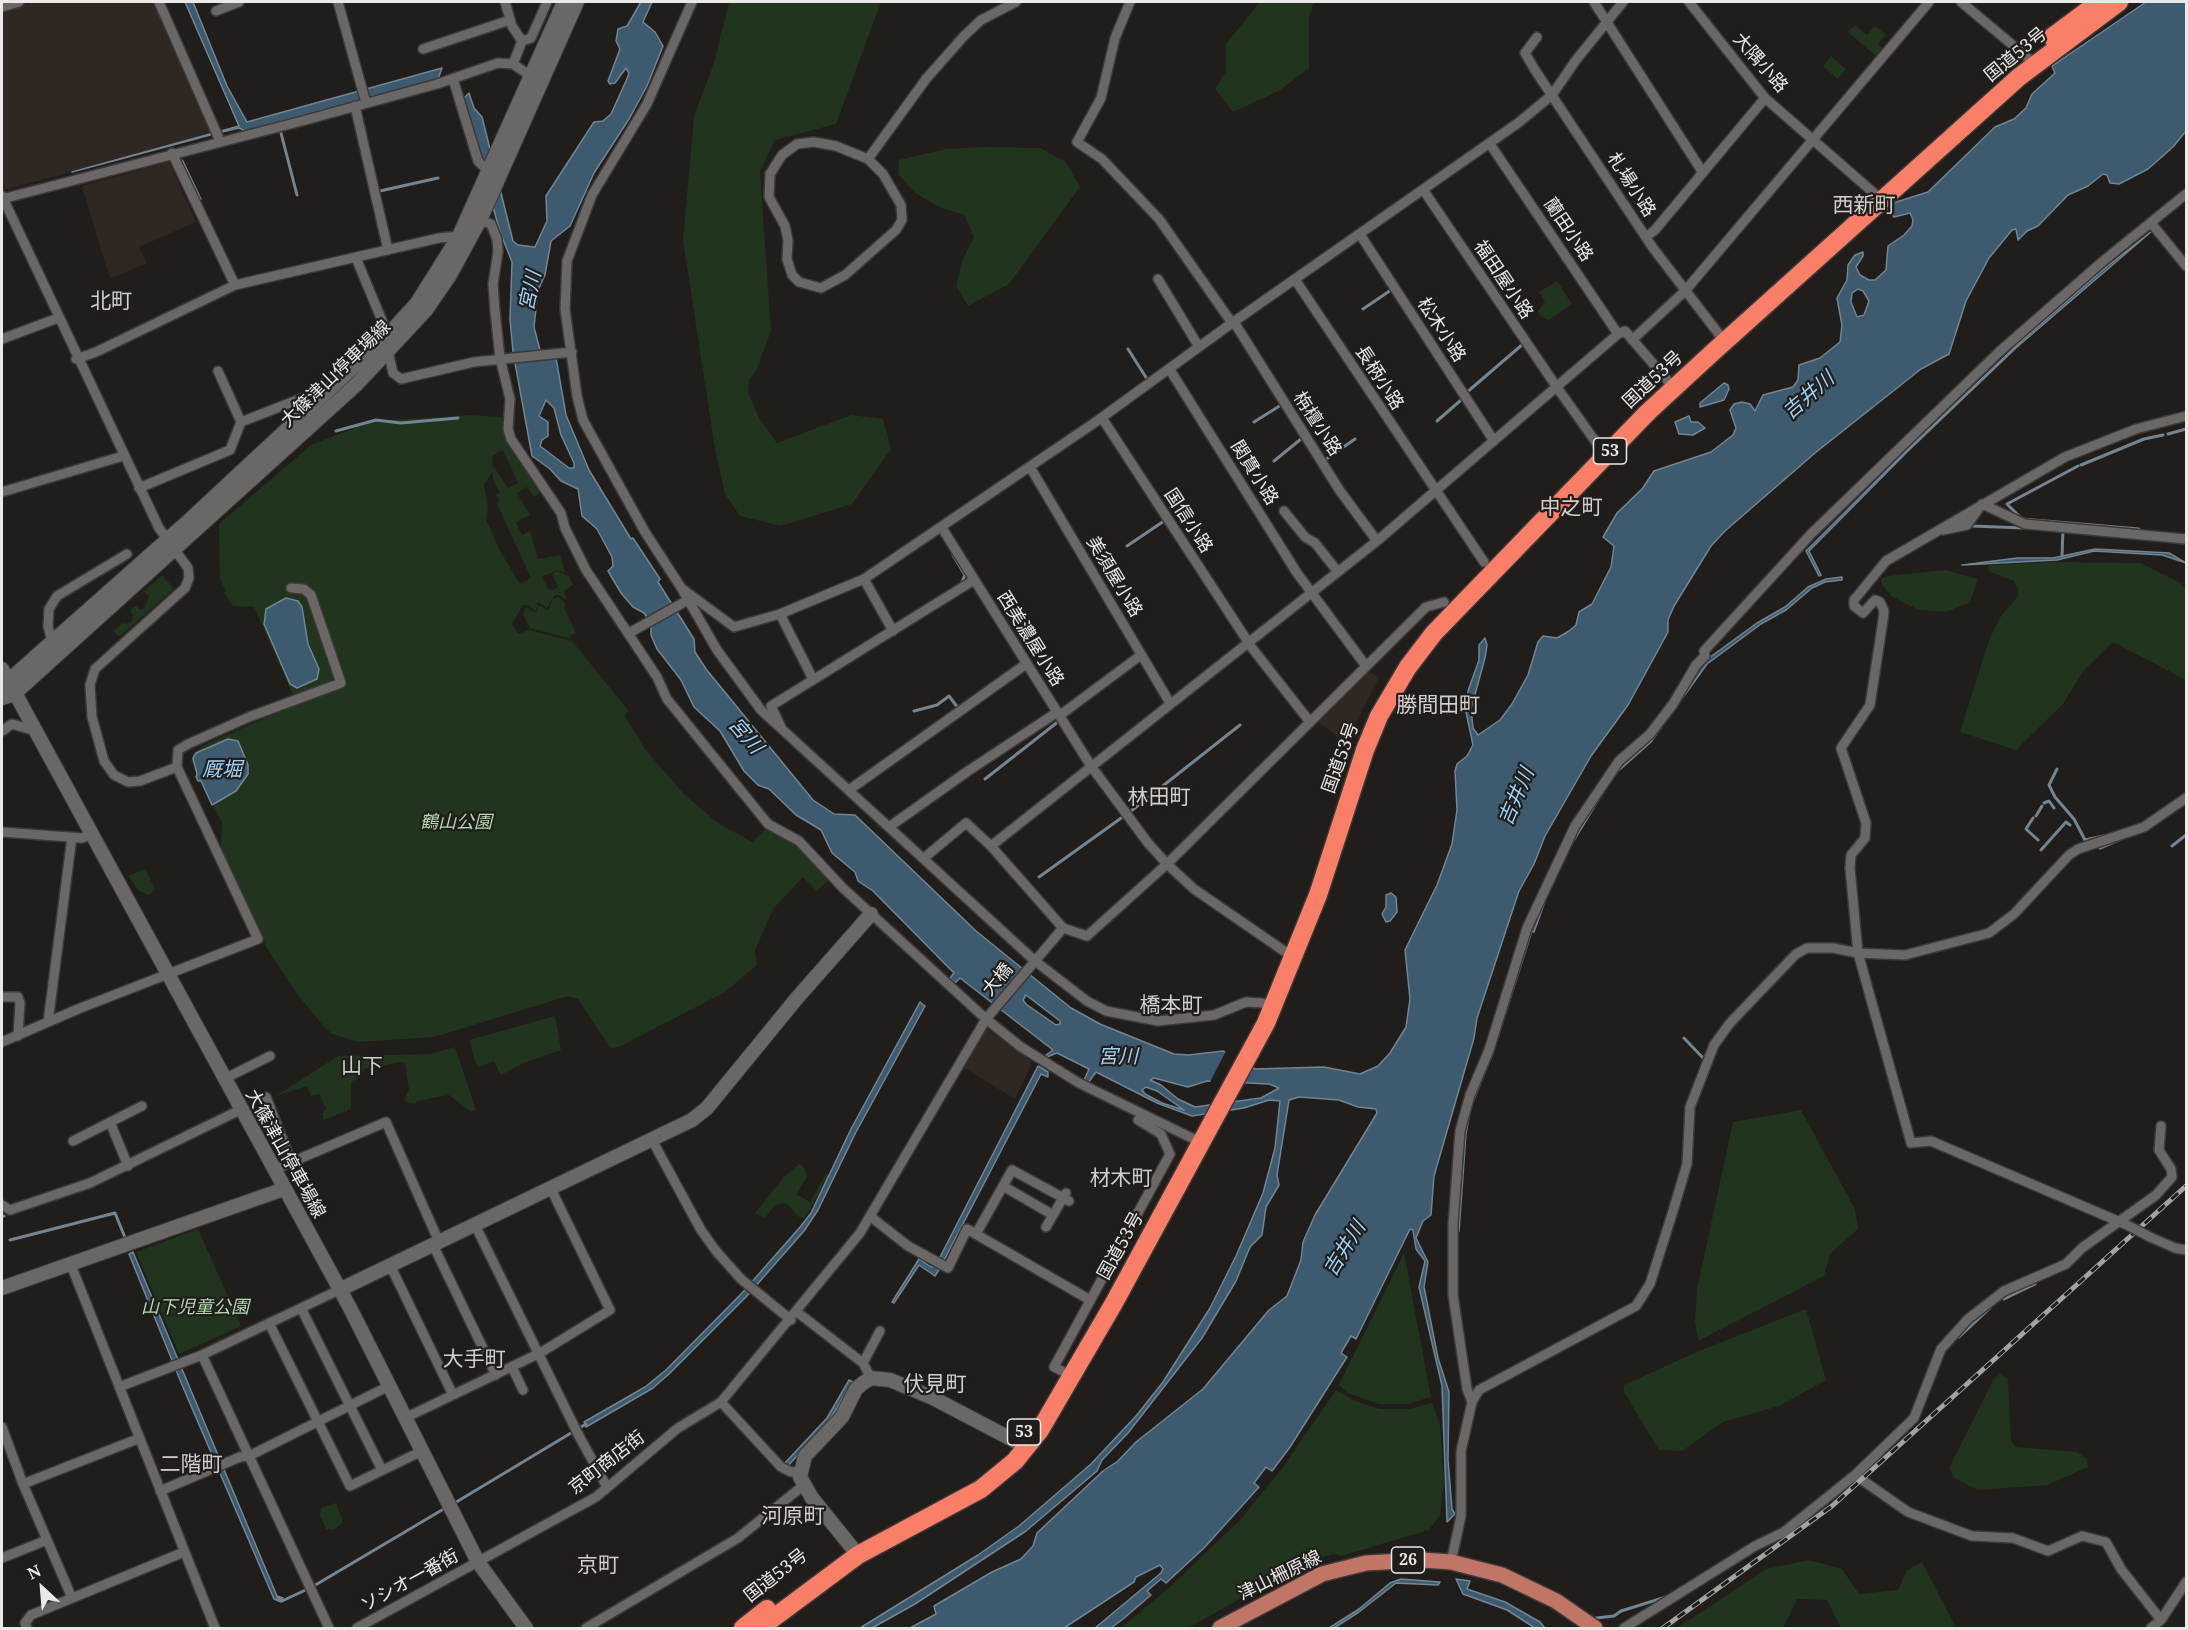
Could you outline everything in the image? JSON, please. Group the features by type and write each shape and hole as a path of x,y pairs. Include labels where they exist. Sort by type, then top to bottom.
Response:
{"highway":[{"name":"国道53号","path":"1264,1013 1358,735 1394,668 1444,602 1598,445 1671,383 1879,196 2027,57 2099,2"},
{"name":"国道53号","path":"760,1629 855,1550 981,1489 1028,1446 1060,1399 1264,1013 1318,895 1365,750 1379,716 1408,667 1453,610 1718,333 2019,77 2119,2"},
{"name":"国道53号","path":"743,1629 855,1550 974,1479 1017,1442 1062,1371 1198,1138"}],"main road":[{"name":"大篠津山停車場線","path":"5,685 52,642 171,545 388,335 417,303 459,236 564,2"},
{"name":"大篠津山停車場線","path":"5,685 357,384 426,310 450,275 480,220 577,2"},
{"name":"大篠津山停車場線","path":"5,685 32,729 339,1290 478,1562 526,1629"},
{"path":"339,1290 692,1120 707,1108 871,914"},
{"path":"2,1288 284,1189"},
{"path":"855,1550 812,1498 804,1485 800,1471 805,1456 842,1417 856,1389 871,1378 890,1380 931,1396 1017,1442"},
{"name":"津山柵原線","path":"1220,1629 1305,1581 1343,1568 1391,1561 1451,1562 1502,1575 1556,1601 1595,1629"}],"street":[{"path":"2,7 19,2"},
{"path":"159,2 220,141"},
{"path":"216,11 239,2"},
{"path":"338,2 366,103"},
{"path":"505,2 510,20 522,41"},
{"path":"522,41 531,38 547,2"},
{"path":"692,2 647,104 592,195 581,218 567,261 568,352 576,396 591,439 687,600 741,685 761,710 1035,961 1087,1001 1106,1011 1133,1018 1158,1021 1195,1018 1214,1015 1246,1002 1264,1013"},
{"path":"868,159 926,80 964,36 981,20 1016,2"},
{"name":"栴檀小路","path":"1130,2 1112,46 1101,98 1077,142 1102,159 1159,219 1233,323 1340,491 1377,541"},
{"path":"1594,2 1703,173"},
{"path":"682,589 734,627 780,614 864,579 1102,418 1199,347 1490,144 1552,95 1623,2"},
{"name":"大隅小路","path":"1689,2 1765,98 1879,196"},
{"path":"1632,340 1684,291 1929,2"},
{"path":"1961,2 2027,57"},
{"path":"423,49 510,20"},
{"name":"札場小路","path":"1537,37 1525,53 1646,237 1684,291 1718,333"},
{"path":"513,64 522,41"},
{"path":"177,767 140,781 128,782 114,775 104,761 92,717 90,685 95,669 185,588 189,578 188,568 171,545 139,488 2,198 355,106 453,79 498,63 513,64 532,77"},
{"path":"453,79 478,161 488,171"},
{"path":"1646,237 1655,230 1765,98"},
{"path":"355,106 388,250"},
{"path":"814,142 836,146 868,159 883,174 901,205 902,220 896,230 845,275 821,288 799,282 792,275 787,259 788,240 785,226 769,197 770,174 782,155 797,144 814,142"},
{"name":"蘭田小路","path":"1490,144 1618,334"},
{"path":"172,153 235,285"},
{"name":"福田屋小路","path":"1424,191 1598,445"},
{"path":"1472,1402 1467,1389 1453,1295 1453,1224 1460,1131 1470,1095 1489,1050 1527,928 1575,826 1619,761 1650,734 1673,704 1696,665 1705,656 1704,651 1811,534 1999,352 2187,195"},
{"path":"480,220 492,224 497,239 498,252 493,284 502,358 510,399 508,429 511,439 561,513 565,528 586,570 657,677 667,699 768,824 799,841 871,914 986,1019 1021,1047 1112,1101 1161,1134 1170,1154 1054,1367 1062,1371"},
{"path":"2151,223 2187,266"},
{"path":"76,358 96,352 235,285 459,236"},
{"name":"松木小路","path":"1361,236 1494,441"},
{"path":"356,258 388,335"},
{"path":"1158,279 1199,347"},
{"name":"長柄小路","path":"1296,281 1484,562"},
{"path":"2,339 58,318"},
{"path":"991,846 1377,541 1618,334 1625,332 1671,383"},
{"path":"388,351 393,373 401,379 502,358 568,352"},
{"path":"139,488 231,450 241,422 218,370"},
{"name":"関貫小路","path":"1170,370 1310,593 1366,666"},
{"path":"241,422 334,385"},
{"path":"2187,416 2136,429 2098,442 2065,457 1893,555 1854,600 1854,606 1859,611 1866,611 1875,600 1882,604 1884,611 1870,705 1842,748 1866,823 1865,838 1851,855 1850,868 1858,953 1911,1143 1931,1142 2125,1223 2175,1248 2187,1250"},
{"name":"国信小路","path":"1102,418 1248,641 1310,722"},
{"path":"2,492 123,456"},
{"name":"美須屋小路","path":"1030,467 1170,703"},
{"path":"1983,504 2025,524 2187,539"},
{"path":"1284,511 1305,537 1316,543 1338,572"},
{"name":"西美濃屋小路","path":"942,528 1091,766 1167,864 1194,889 1284,951"},
{"path":"52,642 48,626 48,609 57,596 127,554"},
{"path":"864,579 893,630"},
{"path":"781,727 771,706 974,580"},
{"path":"2,1042 258,939 177,767 178,750 249,717 341,683 311,595 304,589 291,588"},
{"path":"629,633 687,600"},
{"path":"924,858 966,823 991,846 1063,928 1087,936 1167,864 1426,607 1444,602"},
{"path":"780,614 813,679"},
{"path":"889,826 939,789 1056,713 1063,713 1141,655"},
{"path":"849,790 1026,664"},
{"path":"2,731 12,724 32,729"},
{"path":"1451,1562 1461,1516 1461,1451 1472,1402 1479,1390 1636,1305 1650,1284 1673,1212 1687,1164 1690,1107 1714,1045 1730,1023 1796,954 1807,948 1833,948 1858,953 1905,955 1989,933 2014,914 2069,855 2078,849 2144,826 2187,798"},
{"path":"2,832 82,838 90,835"},
{"path":"48,1022 72,837"},
{"name":"大橋","path":"871,1217 986,1019 1063,928"},
{"path":"2,997 18,998 20,1003 18,1036"},
{"path":"224,1079 270,1056"},
{"path":"266,1097 291,1161"},
{"path":"1112,1101 1198,1138"},
{"path":"73,1142 142,1106"},
{"path":"2,1205 10,1210 90,1183 240,1110"},
{"path":"110,1122 128,1166"},
{"path":"273,1170 386,1122 436,1244 496,1374"},
{"path":"1624,1629 1755,1546 1784,1532 1855,1475 1914,1418 1941,1349 1968,1319 2004,1291 2066,1264 2082,1248 2125,1223 2156,1195 2172,1177 2171,1169 2159,1150 2161,1126"},
{"path":"652,1140 701,1230 716,1251 741,1278 863,1363 871,1378"},
{"path":"976,1234 1012,1170 1066,1197 1046,1227"},
{"path":"1003,1186 1053,1215"},
{"path":"405,1418 540,1353 610,1310 550,1189"},
{"path":"871,1217 908,1246 948,1268 967,1229 1089,1300"},
{"name":"京町商店街","path":"478,1562 596,1497 678,1428 722,1402 794,1316 871,1217"},
{"path":"475,1225 540,1353 562,1403 607,1487"},
{"path":"70,1264 215,1629"},
{"path":"390,1265 453,1395"},
{"path":"120,1387 202,1355 339,1290"},
{"path":"302,1308 382,1470"},
{"path":"268,1323 351,1486 422,1451"},
{"path":"863,1363 880,1331"},
{"path":"202,1355 329,1629"},
{"path":"512,1367 523,1390"},
{"path":"160,1491 240,1457 249,1456 389,1386"},
{"path":"1017,1442 1022,1443 1028,1438 1051,1407 1060,1399"},
{"path":"722,1402 782,1467 791,1472 800,1471"},
{"path":"2,1427 22,1484 72,1598"},
{"path":"22,1484 140,1438"},
{"path":"1855,1475 1908,1512 1972,1536 2013,1538 2048,1551 2082,1536 2106,1542 2121,1569 2161,1620"},
{"path":"586,1629 738,1538 804,1485"},
{"path":"2,1558 47,1540"},
{"path":"27,1629 25,1623 31,1615 184,1552"},
{"name":"ソシオ一番街","path":"357,1629 478,1562"},
{"path":"2151,1629 2161,1620 2187,1582"}],"shaded area":[{"path":"33,2 156,2 215,135 3,190 2,11"},
{"path":"169,162 196,222 139,247 147,263 110,279 82,186"},
{"path":"1367,670 1379,678 1346,742 1316,721"},
{"path":"986,1028 1030,1059 1031,1066 1015,1099 963,1067"}],"green space":[{"path":"729,2 881,2 836,124 775,140 760,171 771,331 756,371 749,380 748,392 759,418 777,443 851,415 883,419 891,449 852,504 781,526 740,516 725,494 715,449 683,240 694,116 713,66"},
{"path":"1260,2 1314,2 1309,17 1309,68 1279,91 1233,112 1215,89 1226,71 1226,44"},
{"path":"1855,25 1867,35 1875,26 1886,35 1878,44 1883,49 1877,57 1848,32"},
{"path":"1831,56 1846,69 1838,79 1823,66"},
{"path":"1040,148 1066,162 1080,187 1009,284 968,306 956,286 963,259 974,237 964,215 939,207 915,193 898,174 899,160 946,149"},
{"path":"1557,281 1572,304 1549,320 1540,316 1538,311 1545,302 1539,292"},
{"name":"鶴山公園","path":"472,415 502,417 507,439 544,490 534,497 527,487 517,493 530,515 516,522 522,535 530,531 538,559 560,555 565,573 557,570 542,577 548,589 553,590 558,587 552,574 557,571 569,576 573,585 564,591 566,600 555,595 547,608 538,602 536,611 526,605 522,606 512,624 518,634 529,630 572,641 628,710 625,716 645,749 684,794 718,823 752,842 766,829 796,844 829,879 817,891 803,877 773,909 755,950 757,965 725,992 619,1047 610,1048 578,999 568,996 434,1037 359,1042 332,1034 295,991 267,948 221,849 222,823 191,762 194,753 204,745 297,704 254,607 233,606 224,593 220,578 219,524 311,445 373,421","holes":["503,450 518,483 508,488 494,467 493,469 492,456","493,472 493,479 500,493 496,495 499,500 497,504 531,578 520,584 500,551 486,519 488,509 484,484"]},
{"path":"2055,562 2141,563 2180,583 2186,590 2186,680 2113,642 2084,670 2063,704 2016,750 1960,732 1989,640 2001,616 2018,596 2018,589 2014,581 1990,572 1987,568 1990,565"},
{"path":"1945,570 1978,579 1970,602 1946,612 1919,610 1891,596 1881,583 1881,578 1888,576"},
{"path":"162,575 174,589 119,637 113,631 123,623 127,624 132,621 133,615 130,610 136,605 140,610 144,608 149,597 145,592 134,600"},
{"path":"558,597 566,604 564,607 576,633 570,636 572,639 530,628 523,614 525,607 537,613 538,605 548,610 553,599"},
{"path":"145,869 155,889 149,895 139,891 128,876"},
{"path":"555,1016 561,1050 526,1062 501,1075 494,1061 479,1067 476,1064 469,1040"},
{"path":"455,1047 476,1110 471,1112 449,1095 417,1101 415,1104 408,1103 404,1099 409,1090 405,1063 402,1062 364,1069 362,1076 351,1082 351,1109 324,1120 322,1114 326,1109 319,1094 311,1096 307,1086 276,1096 338,1056 430,1054"},
{"path":"1801,1110 1855,1209 1858,1229 1830,1254 1824,1276 1698,1341 1695,1321 1697,1289 1733,1122"},
{"path":"800,1163 807,1177 796,1194 810,1202 826,1173 829,1175 805,1218 799,1217 786,1203 775,1205 765,1218 755,1213 783,1178"},
{"name":"山下児童公園","path":"198,1229 241,1326 179,1354 136,1252"},
{"path":"1404,1253 1431,1397 1408,1404 1379,1404 1348,1393 1339,1385"},
{"path":"1806,1309 1826,1380 1779,1406 1723,1422 1682,1451 1659,1450 1624,1392 1624,1385 1699,1351"},
{"path":"2000,1374 2008,1379 2011,1439 2015,1447 2077,1452 2087,1459 2088,1467 2047,1485 1978,1490 1954,1478 1949,1468 1994,1379"},
{"path":"1336,1390 1353,1400 1379,1409 1409,1409 1432,1403 1440,1424 1444,1482 1440,1515 1429,1530 1341,1556 1333,1554 1302,1564 1188,1628 1121,1628 1170,1587 1240,1520 1283,1467"},
{"path":"336,1503 343,1522 334,1530 326,1529 320,1516 321,1508"},
{"path":"1809,1560 1842,1569 1859,1594 1898,1590 1907,1570 1922,1562 1956,1628 1841,1628 1827,1600 1797,1599 1783,1628 1677,1628 1766,1569"}],"water":[{"path":"185,2 193,2 227,86 247,122 442,68 438,79 245,131 239,128 72,172 239,126"},
{"path":"641,2 652,2 643,22 655,32 663,46 647,86 594,173 570,226 551,241 545,275 538,290 534,327 540,350 556,358 566,415 589,470 631,539 633,538 660,579 658,582 694,639 695,652 706,669 813,800 834,814 855,815 976,931 1071,1008 1100,1024 1174,1054 1189,1055 1223,1051 1255,1069 1324,1067 1360,1074 1378,1066 1390,1053 1406,1027 1410,999 1405,950 1437,885 1452,844 1457,810 1455,771 1457,764 1467,756 1473,745 1466,712 1468,691 1479,660 1479,645 1485,638 1487,645 1485,658 1471,709 1473,728 1478,735 1500,720 1512,704 1528,675 1538,642 1543,636 1557,638 1569,631 1576,625 1579,612 1592,604 1611,567 1614,546 1603,537 1617,513 1642,489 1654,471 1711,452 1733,435 1736,428 1730,410 1734,404 1742,402 1750,404 1755,411 1763,395 1793,387 1798,380 1799,365 1820,358 1840,342 1842,325 1837,298 1847,280 1848,265 1855,255 1863,252 1856,267 1860,275 1869,280 1875,280 1886,270 1888,246 1912,226 1913,220 1910,213 1894,217 1886,208 1890,204 1928,192 1995,127 2014,119 2026,108 2032,94 2055,73 2052,66 2146,2 2186,2 2186,131 2173,147 2148,169 2119,184 2110,183 2107,175 2103,174 2088,186 2068,195 2038,226 2027,231 2018,240 2016,229 2012,230 1989,258 1966,301 1949,354 1921,369 1815,453 1725,531 1711,546 1674,606 1668,620 1668,632 1628,705 1591,756 1545,836 1534,864 1519,891 1477,1018 1474,1038 1434,1176 1431,1215 1423,1221 1416,1238 1428,1262 1424,1287 1438,1358 1449,1392 1448,1460 1452,1509 1455,1514 1447,1522 1442,1386 1419,1287 1425,1261 1416,1249 1413,1230 1410,1229 1356,1339 1351,1336 1341,1353 1347,1357 1290,1447 1272,1471 1266,1467 1254,1483 1259,1487 1204,1548 1166,1583 1161,1579 1147,1591 1151,1595 1123,1619 1111,1628 1095,1628 1161,1573 1163,1569 1160,1565 1136,1577 1134,1582 1064,1628 910,1628 936,1614 934,1606 992,1572 1021,1559 1033,1546 1037,1533 1103,1471 1118,1461 1136,1442 1203,1389 1269,1310 1287,1296 1301,1260 1303,1242 1315,1215 1377,1113 1376,1109 1358,1107 1339,1100 1299,1097 1289,1100 1277,1175 1279,1185 1266,1207 1262,1235 1250,1247 1236,1281 1202,1338 1128,1433 1102,1460 1097,1471 1026,1531 915,1604 872,1628 860,1628 978,1555 1019,1526 1091,1464 1136,1416 1163,1382 1210,1308 1236,1256 1263,1193 1275,1148 1280,1101 1269,1100 1244,1108 1192,1116 1157,1103 1096,1072 1088,1083 1084,1080 1089,1069 1057,1053 1047,1057 1046,1055 1053,1050 960,978 955,983 950,978 954,973 873,891 858,881 855,872 832,853 821,830 796,815 769,789 758,785 744,771 720,731 694,707 681,680 657,649 651,635 651,623 644,613 633,607 621,593 608,571 613,566 612,557 597,529 582,516 578,489 561,481 550,469 532,456 513,352 510,319 512,262 500,232 463,99 469,93 474,108 482,117 513,241 518,245 535,247 547,221 546,196 594,122 603,121 611,114 626,81 629,73 626,68 615,83 610,84 608,81 620,49 616,41 618,29 627,26","holes":["1858,289 1863,291 1869,301 1864,315 1857,317 1851,302 1852,293","546,400 554,408 561,435 574,463 574,468 569,468 540,446 542,440 548,436 548,422 539,416","1026,995 1060,1021 1060,1024 1056,1025 1023,1000","1154,1078 1188,1087 1207,1081 1269,1084 1279,1088 1261,1098 1195,1107 1178,1099 1161,1085 1150,1080","1146,1087 1157,1091 1184,1110 1162,1103 1142,1090"]},
{"path":"2152,231 2017,347 1907,452 1809,551 1821,575 1819,576 1806,551 1907,450 2018,344 2105,268"},
{"path":"1724,383 1729,389 1724,400 1700,407 1700,403"},
{"path":"1689,416 1691,422 1698,422 1705,428 1693,435 1679,434 1675,422"},
{"path":"2095,549 2169,553 2186,563 2162,555 2094,551 2057,560 1962,565 2017,558 2053,558"},
{"path":"1842,577 1842,580 1825,582 1812,588 1786,610 1761,624 1707,664 1651,742 1614,775 1570,847 1548,893 1534,932 1532,931 1493,1053 1471,1107 1466,1133 1457,1234 1457,1292 1469,1384 1454,1293 1462,1131 1529,928 1556,867 1604,785 1690,683 1702,663 1757,623 1785,607 1808,587 1826,579"},
{"path":"286,598 298,601 302,607 308,644 319,669 317,679 297,688 290,684 264,624 266,609"},
{"name":"厩堀","path":"228,739 238,741 248,765 248,774 236,791 212,805 201,781 198,781 196,777 193,758 196,753"},
{"path":"1391,893 1396,897 1397,912 1390,921 1386,922 1382,914 1386,907 1386,895"},
{"path":"920,1002 925,1006 856,1132 818,1210 804,1231 746,1297 669,1374 653,1388 586,1427 584,1422 645,1387 666,1370 742,1293 801,1226 811,1213 851,1129"},
{"path":"1038,1066 1048,1072 1048,1077 1041,1074 940,1268 935,1276 919,1265 894,1303 892,1302 919,1259 931,1267 939,1259"},
{"path":"133,1252 277,1596 283,1598 281,1602 274,1599 182,1385 129,1254"},
{"path":"849,1380 853,1382 829,1421 786,1468 783,1465 827,1418"},
{"path":"1401,1579 1440,1582 1438,1585 1396,1583 1359,1612 1334,1628 1329,1628 1359,1609 1390,1583"},
{"path":"1456,1579 1470,1581 1467,1589 1505,1602 1540,1622 1545,1628 1535,1628 1507,1610 1463,1594"}],"pier":[{"path":"1227,1049 1252,1064 1241,1085 1209,1084"}],"waterway":[{"path":"281,133 297,195"},
{"path":"182,161 200,199"},
{"path":"376,189 380,191 438,178"},
{"path":"1363,309 1391,290"},
{"path":"1466,393 1523,344"},
{"path":"1128,349 1147,379"},
{"path":"1437,421 1461,400"},
{"path":"1254,422 1281,405"},
{"path":"336,431 376,420 401,423 458,418"},
{"path":"2168,434 2186,429"},
{"path":"2081,465 2144,439 2163,435"},
{"path":"1274,461 1301,439"},
{"path":"1325,460 1355,439"},
{"path":"2078,466 2007,504 2022,519 2139,529"},
{"path":"1127,546 1164,521"},
{"path":"1972,526 2024,528"},
{"path":"2062,556 2063,529"},
{"path":"953,555 965,575 961,584"},
{"path":"914,711 937,705 949,696 958,708"},
{"path":"985,779 1059,721"},
{"path":"1131,811 1240,725"},
{"path":"2057,769 2049,785 2055,797 2074,819 2085,840 2103,836"},
{"path":"2044,803 2049,801 2054,808"},
{"path":"2036,816 2042,806"},
{"path":"1039,877 1124,816"},
{"path":"2033,818 2026,829 2038,840"},
{"path":"2041,850 2066,822 2070,825"},
{"path":"2172,846 2186,835"},
{"path":"2100,848 2121,839"},
{"path":"1684,1038 1703,1058"},
{"path":"10,1240 115,1213 126,1240"},
{"path":"2004,1299 2035,1284"},
{"path":"1959,1337 1990,1308"},
{"path":"453,1504 586,1424"},
{"path":"278,1598 282,1601 312,1587 447,1507"},
{"path":"1596,1618 1614,1616 1621,1611 1666,1597"}],"railway":[{"path":"1663,1628 1832,1506 2186,1186"}],"district":[{"name":"西新町","path":"1864,206"},
{"name":"北町","path":"111,302"},
{"name":"中之町","path":"1571,508"},
{"name":"勝間田町","path":"1438,706"},
{"name":"林田町","path":"1159,798"},
{"name":"橋本町","path":"1171,1006"},
{"name":"山下","path":"362,1067"},
{"name":"材木町","path":"1121,1179"},
{"name":"大手町","path":"474,1360"},
{"name":"伏見町","path":"935,1385"},
{"name":"二階町","path":"191,1465"},
{"name":"河原町","path":"793,1517"},
{"name":"京町","path":"598,1566"}],"water label":[{"name":"宮川","path":"531,291"},
{"name":"吉井川","path":"1809,396"},
{"name":"宮川","path":"745,736"},
{"name":"吉井川","path":"1517,797"},
{"name":"宮川","path":"1118,1057"},
{"name":"吉井川","path":"1345,1249"}]}
